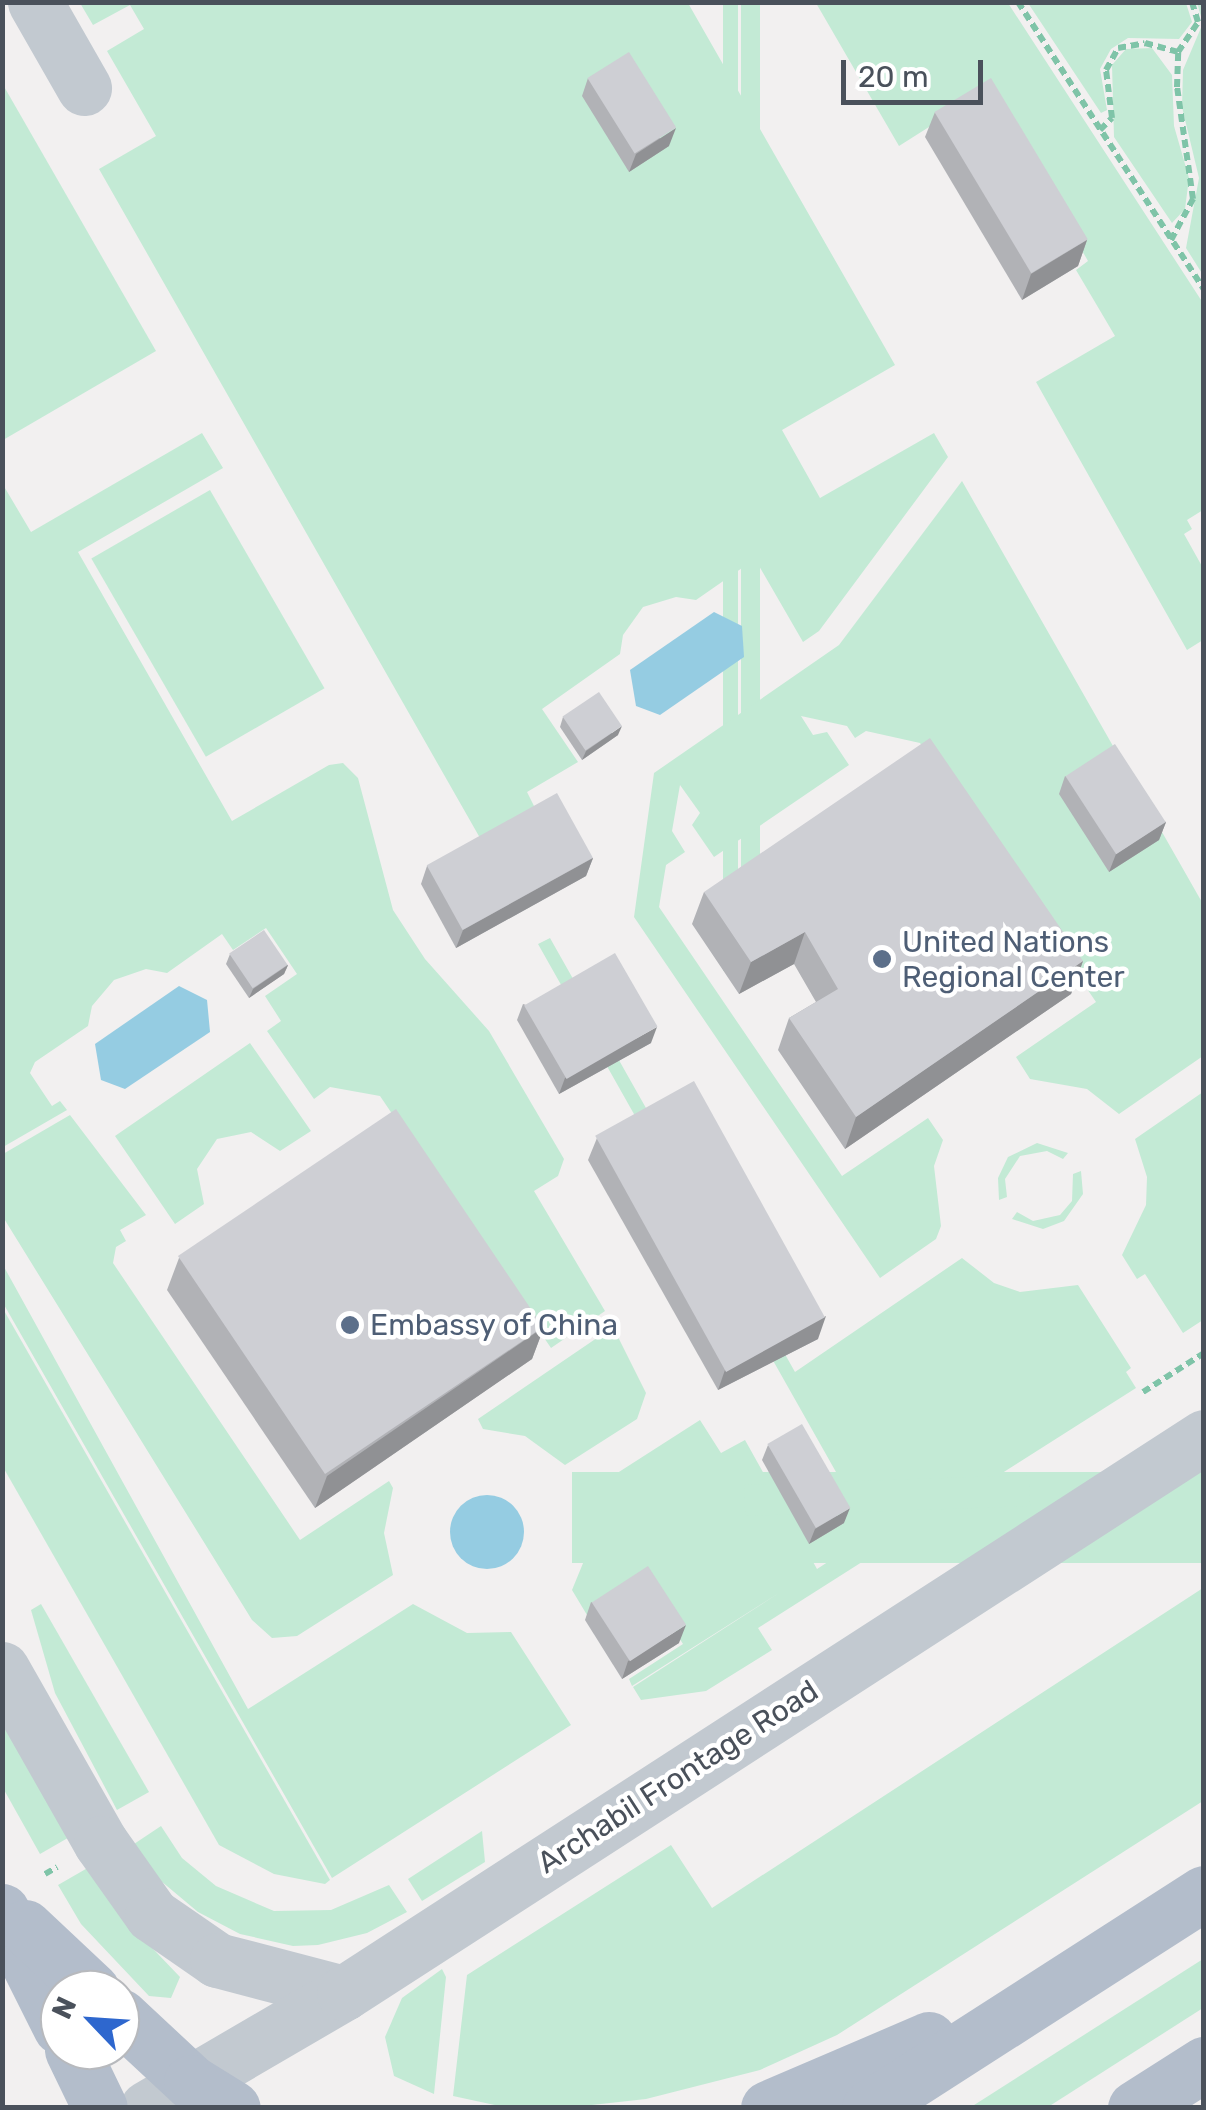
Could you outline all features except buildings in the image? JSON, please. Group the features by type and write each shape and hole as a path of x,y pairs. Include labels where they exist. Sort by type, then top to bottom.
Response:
{"main road":[{"path":"868,2108 1204,1893"},
{"path":"2,1909 70,1970"},
{"path":"2,1909 40,1986"},
{"path":"768,2108 920,2041 1004,2020"},
{"path":"140,2040 190,2099"},
{"path":"1135,2108 1204,2064"},
{"path":"82,2070 100,2108"}],"street":[{"path":"35,2 84,88"},
{"name":"Archabil Frontage Road","path":"190,2099 344,1993 1204,1437"},
{"path":"2,1669 101,1843 152,1915 217,1960 344,1993"}],"path":[{"path":"1018,2 1204,289"},
{"path":"1172,240 1186,219 1194,188 1179,125 1178,52 1196,27 1192,2"},
{"path":"1100,130 1112,118 1106,70 1118,48 1146,42 1178,52"},
{"path":"1143,1392 1204,1353"}],"green space":[{"path":"80,3 688,3 895,365 782,430 820,498 934,433 948,457 819,631 803,642 755,559 696,600 676,597 643,607 623,635 620,654 542,709 578,762 527,792 538,814 484,845 99,169 156,136 107,51 144,29 130,5 93,25"},
{"path":"723,3 738,3 738,971 723,971"},
{"path":"741,3 760,3 760,935 741,935"},
{"path":"816,3 1008,3 1203,303 1203,510 1187,520 1192,529 1184,534 1203,568 1203,640 1187,650 1036,382 1115,336 1076,270 1088,261 989,89 899,146"},
{"path":"1028,3 1186,3 1192,22 1179,39 1128,38 1111,49 1100,69 1107,110 1101,113"},
{"path":"1197,3 1204,3 1203,275 1186,248 1199,178 1182,107 1183,70 1203,23"},
{"path":"1152,48 1172,75 1174,126 1189,178 1185,209 1172,223 1114,137 1112,65 1126,49"},
{"path":"2,83 156,351 3,440 2,440"},
{"path":"202,433 223,468 78,552 232,821 329,765 343,763 358,778 393,910 425,959 489,1031 564,1159 558,1176 534,1191 605,1311 551,1348 380,1096 330,1087 314,1099 267,1031 281,1021 265,996 297,974 266,928 233,950 222,934 167,973 146,969 114,980 92,1006 88,1026 35,1062 30,1073 52,1106 60,1101 67,1110 3,1147 2,483 31,532"},
{"path":"962,481 1203,904 1203,1056 1119,1114 1087,1089 1030,1079 1016,1057 1096,1002 920,743 866,731 855,738 847,726 801,716 813,735 827,732 849,765 714,857 692,825 700,813 680,785 672,831 685,852 666,865 659,907 842,1176 928,1118 943,1140 934,1166 941,1226 936,1239 880,1278 634,917 654,773 839,645"},
{"path":"210,490 324,688 206,757 91,558"},
{"path":"550,938 795,1372 962,1258 994,1283 1020,1292 1078,1285 1131,1368 1126,1372 1136,1388 758,1628 772,1650 706,1691 641,1700 633,1687 779,1593 632,1686 629,1679 683,1644 642,1580 587,1615 572,1590 588,1551 583,1495 700,1420 721,1453 745,1440 817,1569 871,1534 538,944"},
{"path":"250,1043 311,1131 280,1151 251,1132 217,1139 197,1169 204,1204 175,1224 115,1136"},
{"path":"1203,1092 1203,1320 1183,1333 1145,1274 1137,1279 1122,1255 1146,1205 1147,1177 1135,1139"},
{"path":"70,1115 146,1215 120,1230 126,1241 116,1247 113,1263 300,1540 389,1481 393,1488 384,1533 393,1575 297,1636 272,1638 252,1620 3,1217 3,1154"},
{"path":"1037,1143 1068,1153 1063,1159 1047,1151 1020,1156 1005,1179 1007,1197 999,1200 998,1178 1008,1157"},
{"path":"1081,1171 1083,1194 1064,1221 1043,1229 1012,1219 1017,1212 1033,1221 1060,1215 1072,1201 1073,1174"},
{"path":"3,1265 248,1709 413,1604 467,1633 511,1632 571,1725 332,1878 3,1303"},
{"path":"2,1307 330,1880 325,1884 274,1874 219,1845 3,1467"},
{"path":"613,1327 646,1393 637,1419 565,1465 525,1436 483,1429 478,1419"},
{"path":"572,1472 1203,1472 1203,1563 572,1563"},
{"path":"1029,1475 1030,1506 745,1516 744,1485"},
{"path":"1203,1588 1203,1801 837,2035 760,2070 646,2099 592,2105 504,2107 453,2096 467,1975 671,1845 712,1908"},
{"path":"41,1604 149,1792 117,1810 55,1693 31,1610"},
{"path":"2,1711 73,1835 40,1854 3,1788"},
{"path":"161,1826 182,1858 216,1886 274,1911 331,1910 389,1885 407,1912 367,1933 318,1945 293,1946 240,1934 198,1912 155,1876 134,1844"},
{"path":"482,1831 485,1862 422,1901 408,1879"},
{"path":"91,1866 135,1930 180,1977 171,1998 149,1996 140,1986 140,1970 124,1970 81,1924 58,1885"},
{"path":"1203,1959 1203,2008 1048,2107 971,2107"},
{"path":"442,1969 446,1977 434,2094 394,2076 385,2037 402,1998"}],"water":[{"path":"714,612 742,626 744,657 660,715 636,706 630,670"},
{"path":"179,986 207,1000 210,1032 125,1089 101,1080 95,1044"},
{"path":"487,1495 513,1506 524,1532 513,1558 487,1569 461,1558 450,1532 461,1506"}],"place":[{"name":"United Nations Regional Center","path":"882,959"},
{"name":"Embassy of China","path":"350,1325"}]}
